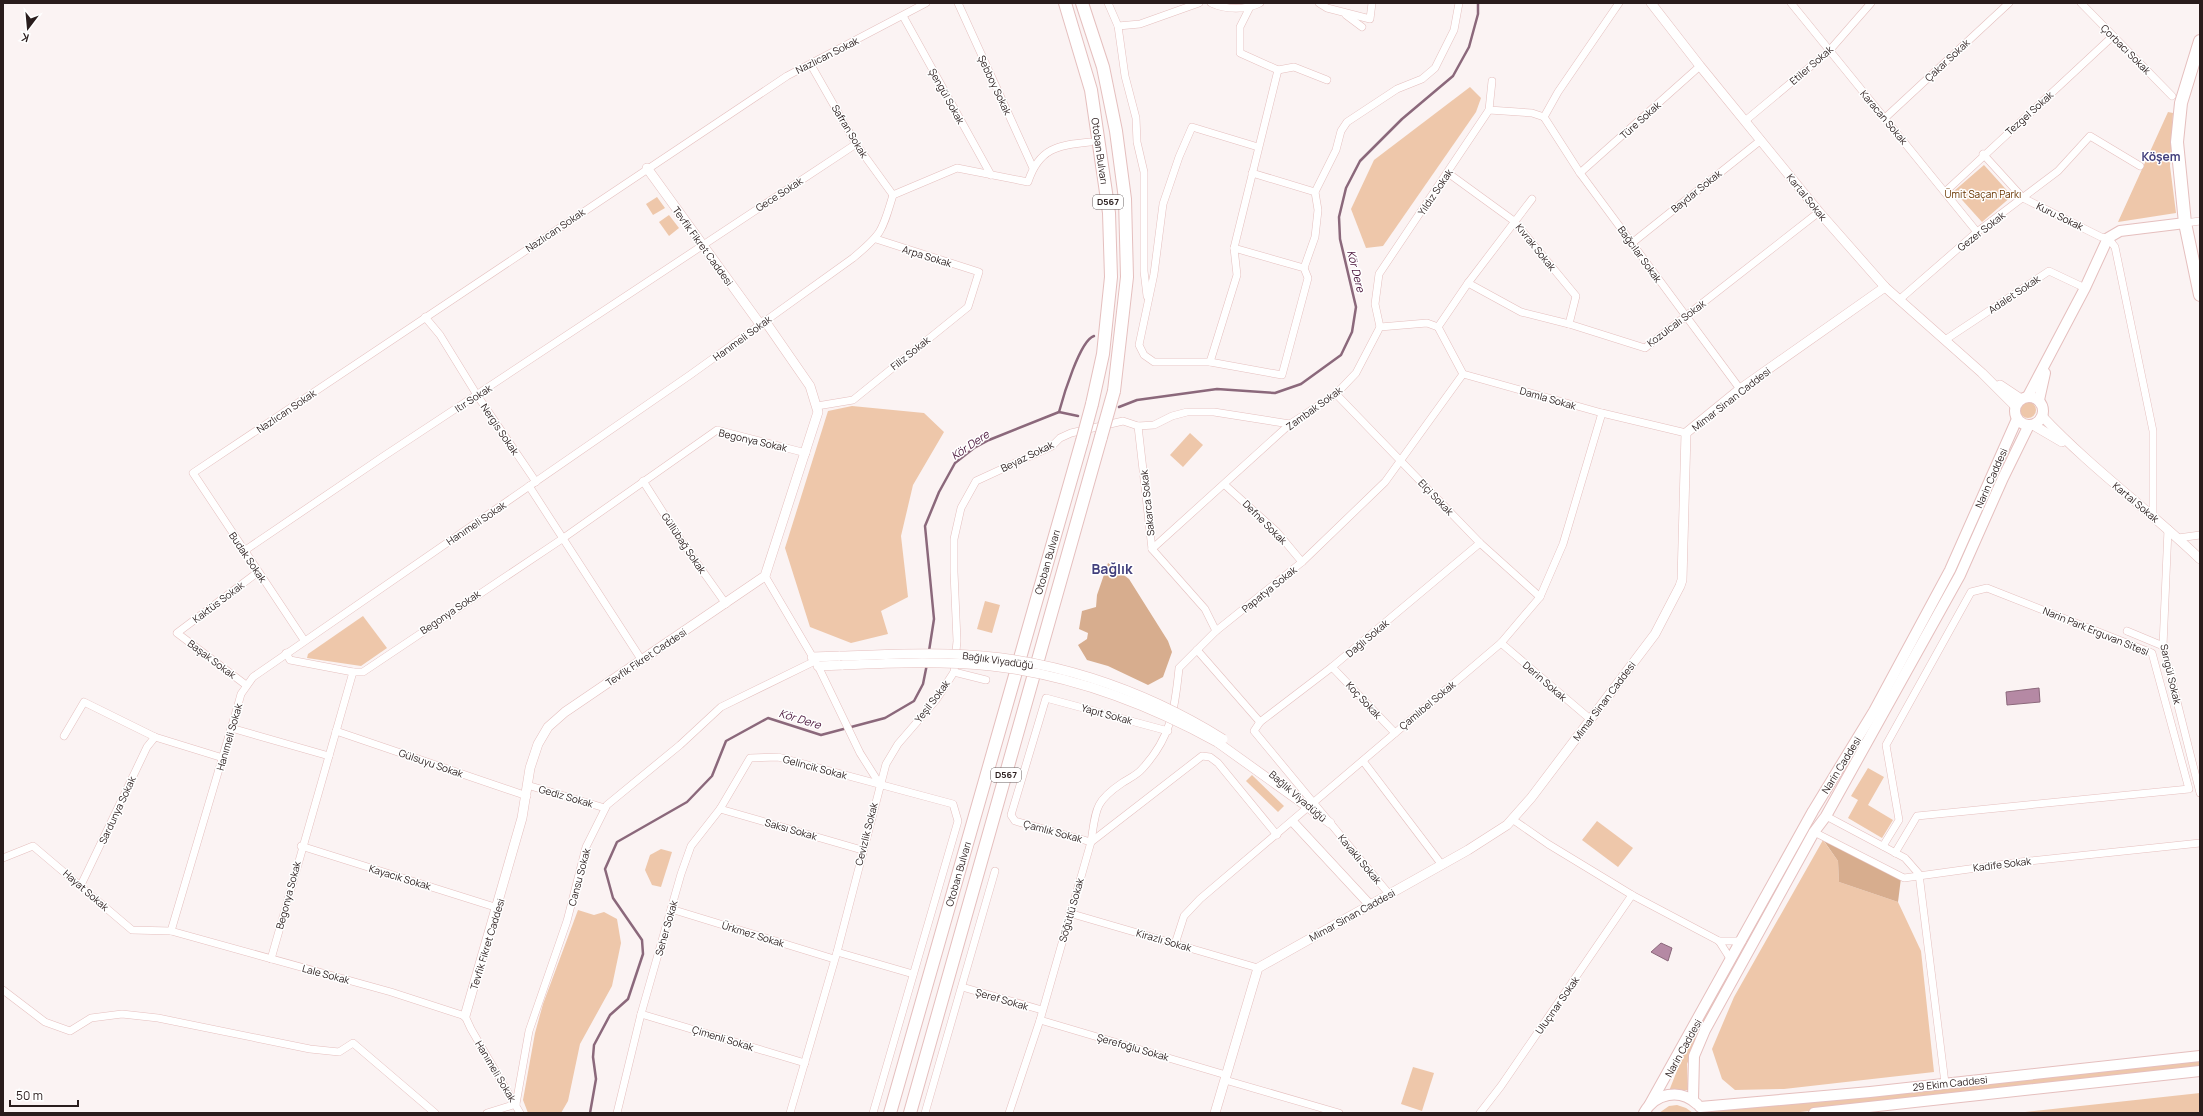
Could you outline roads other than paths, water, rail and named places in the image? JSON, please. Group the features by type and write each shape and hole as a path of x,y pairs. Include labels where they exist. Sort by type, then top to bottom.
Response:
{"main road":[{"name":"Otoban Bulvarı","path":"890,1113 1082,441 1103,354 1111,277 1109,213 1091,90 1065,3"},
{"name":"Otoban Bulvarı","path":"910,1113 1114,391 1127,276 1126,199 1116,131 1103,67 1082,3"},
{"path":"2200,41 2195,73 2180,103 2177,142 2185,223 2200,295"},
{"path":"2048,361 2039,400 2043,408 2042,416 2031,425 2017,419 2021,400 2048,361 2085,288 2108,238 2120,231 2185,223"},
{"path":"2021,400 2039,400"},
{"name":"Narin Caddesi","path":"1644,1113 1742,941 1813,811 1874,711 1950,570 2017,419"},
{"name":"Narin Caddesi","path":"1699,1107 1694,1056 1705,1030 1814,832 1826,816 1967,568 2003,478 2031,425"},
{"name":"29 Ekim Caddesi","path":"1699,1107 2200,1056"},
{"name":"29 Ekim Caddesi","path":"1814,1113 1873,1110 2200,1071"},
{"path":"1650,1104 1666,1095 1680,1095 1699,1107"}],"street":[{"name":"Nazlıcan Sokak","path":"193,473 647,168 787,76 811,65 926,3"},
{"name":"Şebboy Sokak","path":"958,3 1033,168"},
{"path":"1108,3 1118,26 1125,76 1136,118 1137,142 1144,172 1144,271 1148,300"},
{"path":"1118,26 1140,24 1199,3"},
{"path":"1211,3 1218,6 1249,9 1260,3"},
{"path":"1319,3 1327,8 1370,19 1372,3"},
{"path":"1258,147 1192,127 1179,157 1163,204 1154,274 1140,344 1144,355 1154,362 1210,362 1282,375 1308,278 1304,268 1315,237 1318,210 1315,192 1336,150 1341,131 1347,122 1397,89 1422,79 1435,68 1454,30 1459,3"},
{"path":"1492,81 1489,110 1532,113 1544,117 1566,80 1619,3"},
{"name":"Kartal Sokak","path":"1651,3 1700,66 1819,212 1885,287 1982,373 2021,400"},
{"name":"Karacan Sokak","path":"1791,3 1977,232"},
{"name":"Etiler Sokak","path":"1745,121 1829,51 1871,3"},
{"name":"Çakar Sokak","path":"1885,118 2008,3"},
{"name":"Çorbacı Sokak","path":"2081,3 2172,96"},
{"path":"1249,9 1240,27 1240,53 1278,70 1294,67 1327,80"},
{"path":"1343,12 1362,27"},
{"name":"Şengül Sokak","path":"903,16 991,175"},
{"name":"Tezgel Sokak","path":"1945,192 1984,154 2113,36"},
{"name":"Safran Sokak","path":"811,65 856,144 893,195"},
{"name":"Türe Sokak","path":"1580,173 1700,66"},
{"path":"1210,362 1237,275 1234,248 1278,70"},
{"name":"Yıldız Sokak","path":"1380,327 1375,304 1379,274 1489,110"},
{"name":"Bağcılar Sokak","path":"1544,117 1580,173 1740,389"},
{"name":"Gezer Sokak","path":"1899,300 1977,232 2058,172 2090,136 2140,166"},
{"name":"Baydar Sokak","path":"1632,243 1761,140"},
{"path":"893,195 957,168 1028,182 1033,168 1045,153 1073,144 1090,142"},
{"name":"Gece Sokak","path":"702,245 856,144"},
{"name":"Kuru Sokak","path":"1984,154 2023,198 2101,237 2108,238"},
{"name":"Tevfik Fikret Caddesi","path":"465,1016 498,908 527,796 527,785 538,744 548,727 565,712 726,604 765,576 818,412 810,386 702,245 647,168"},
{"path":"1252,173 1315,192"},
{"name":"Kıvrak Sokak","path":"1448,173 1514,221 1576,296 1569,324"},
{"name":"Hanımeli Sokak","path":"171,931 223,758 239,699 246,685 253,678 304,640 690,375 853,258 876,239 883,230 893,195"},
{"path":"1438,327 1468,283 1532,199"},
{"name":"Kozulcalı Sokak","path":"1468,283 1521,312 1569,324 1645,348 1819,212"},
{"path":"2185,223 2200,221"},
{"path":"2108,238 2114,248 2153,431 2153,515"},
{"name":"Arpa Sokak","path":"876,239 979,272"},
{"name":"Itır Sokak","path":"244,551 702,245"},
{"path":"1234,248 1304,268"},
{"name":"Adalet Sokak","path":"1945,340 2049,271 2085,288"},
{"name":"Filiz Sokak","path":"817,406 853,400 968,307 979,272"},
{"name":"Mimar Sinan Caddesi","path":"1258,968 1442,865 1507,825 1532,798 1655,634 1682,580 1686,433 1740,389 1885,287"},
{"name":"Nergis Sokak","path":"425,317 440,335 477,395 536,482"},
{"path":"1380,327 1427,323 1438,327 1463,374"},
{"name":"Zambak Sokak","path":"1152,548 1225,485 1290,424 1336,394 1356,373 1380,327"},
{"name":"Damla Sokak","path":"1463,374 1602,413 1686,433"},
{"name":"Papatya Sokak","path":"1096,807 1106,794 1142,770 1168,731 1176,704 1179,668 1216,631 1302,562 1385,482 1463,374"},
{"name":"Elçi Sokak","path":"1336,394 1480,543 1540,597"},
{"path":"1138,426 1154,424 1172,416 1188,412 1214,412 1290,424"},
{"name":"Çamlıbel Sokak","path":"1175,944 1184,916 1200,899 1293,822 1501,642 1540,597 1563,544 1602,413"},
{"path":"2042,416 2070,446"},
{"name":"Beyaz Sokak","path":"954,539 961,508 976,481 1052,446 1060,438 1071,433 1123,421 1138,426"},
{"path":"2031,425 2070,446"},
{"name":"Sakarca Sokak","path":"1138,426 1152,548 1206,609 1216,631"},
{"name":"Begonya Sokak","path":"270,959 301,846 353,672 363,672 562,539 717,430 806,453"},
{"name":"Kartal Sokak","path":"2070,446 2153,515 2200,559"},
{"name":"Budak Sokak","path":"193,473 304,640"},
{"name":"Güllübağ Sokak","path":"643,481 682,542 726,604"},
{"name":"Defne Sokak","path":"1225,485 1277,532 1302,562"},
{"path":"529,486 562,539 642,659"},
{"name":"Sarıgül Sokak","path":"2168,529 2163,646 2200,793"},
{"path":"2178,538 2200,535"},
{"name":"Yeşil Sokak","path":"879,783 886,764 898,744 936,700 954,672 957,641 954,539"},
{"name":"Dağlı Sokak","path":"1311,806 1254,732 1260,722 1332,667 1480,543"},
{"name":"Kaktüs Sokak","path":"178,632 258,572"},
{"path":"765,576 815,662 860,753 879,783"},
{"name":"Narin Park Erguvan Sitesi","path":"1883,846 1898,820 1886,745 1971,592 1987,588 2152,653 2189,789 1917,816 1896,851"},
{"path":"2127,631 2163,646"},
{"name":"Başak Sokak","path":"178,632 246,685"},
{"name":"Derin Sokak","path":"1501,642 1590,719"},
{"path":"1197,650 1260,722"},
{"path":"286,653 290,660 353,672"},
{"name":"Bağlık Viyadüğü","path":"815,662 838,656 949,654 1016,660 1081,674 1137,693 1188,717 1220,741"},
{"name":"Bağlık Viyadüğü","path":"815,662 843,665 961,664 992,666 1057,677 1132,701 1220,741 1265,767 1330,823"},
{"name":"Cansu Sokak","path":"516,1104 529,1031 568,921 586,847 605,808 680,745 721,707 815,662"},
{"name":"Koç Sokak","path":"1332,667 1395,733"},
{"path":"954,672 986,680"},
{"name":"Yapıt Sokak","path":"1015,821 1011,815 1046,698 1168,731"},
{"path":"64,736 84,702 155,737 223,758"},
{"path":"231,728 329,756"},
{"name":"Gülsuyu Sokak","path":"336,731 527,796"},
{"name":"Sardunya Sokak","path":"81,885 147,746 155,737"},
{"path":"1091,842 1202,756 1210,757 1218,763 1277,835"},
{"name":"Gelincik Sokak","path":"750,758 778,757 953,804 958,821 914,974"},
{"name":"Seher Sokak","path":"617,1113 641,1014 691,846 720,809 750,758"},
{"path":"1363,761 1442,865"},
{"name":"Cevizlik Sokak","path":"790,1113 837,952 879,783"},
{"name":"Gediz Sokak","path":"527,785 605,808"},
{"name":"Söğütlü Sokak","path":"1009,1113 1040,1020 1069,913 1091,842 1096,807"},
{"name":"Saksı Sokak","path":"720,809 862,850"},
{"path":"1826,816 1883,846 1896,851 1905,858 1919,874 1944,1083"},
{"path":"1512,819 1548,844 1632,895 1719,942 1731,960"},
{"name":"Çamlık Sokak","path":"1015,821 1091,842"},
{"path":"1293,822 1370,905"},
{"name":"Kavaklı Sokak","path":"1330,823 1389,894"},
{"name":"Kadife Sokak","path":"1814,832 1904,878 1919,874 2200,843"},
{"name":"Hayat Sokak","path":"3,858 33,846 81,885 132,930 171,931"},
{"name":"Kayacık Sokak","path":"301,846 498,908"},
{"path":"925,1113 995,871"},
{"name":"Uluçınar Sokak","path":"1480,1113 1501,1086 1632,895"},
{"name":"Ürkmez Sokak","path":"671,909 834,959"},
{"name":"Kirazlı Sokak","path":"1069,913 1258,968"},
{"name":"Lale Sokak","path":"171,931 391,992 465,1016"},
{"path":"1719,942 1742,941"},
{"path":"837,952 914,974 873,1113"},
{"path":"1215,1113 1258,968"},
{"name":"Şeref Sokak","path":"962,987 1042,1010"},
{"path":"3,990 45,1022 70,1031 91,1018 122,1014 158,1018 310,1049 338,1052 353,1043 435,1113"},
{"name":"Çimenli Sokak","path":"641,1014 805,1062"},
{"name":"Hanımeli Sokak","path":"465,1016 520,1113"},
{"name":"Şerefoğlu Sokak","path":"1040,1020 1226,1077 1322,1111 1339,1113"},
{"path":"487,1113 516,1104"}],"waterway":[{"name":"Kör Dere","path":"1119,407 1137,400 1217,389 1275,393 1301,384 1341,355 1352,332 1356,307 1340,239 1339,217 1346,188 1360,161 1402,119 1453,76 1469,47 1478,14 1478,3"},
{"path":"1059,412 1068,382 1083,347 1094,336"},
{"name":"Kör Dere","path":"929,651 934,619 925,526 939,492 955,463 974,448 989,440 1059,412 1078,416"},
{"name":"Kör Dere","path":"590,1113 596,1079 593,1057 594,1045 610,1015 628,999 643,954 642,940 613,898 605,869 617,842 687,802 712,776 726,741 768,718 821,735 885,718 914,701 923,684 927,664"}],"district":[{"name":"Köşem","path":"2161,157"},
{"name":"Bağlık","path":"1112,569"}],"park label":[{"name":"Ümit Saçan Parkı","path":"1983,194"}]}
